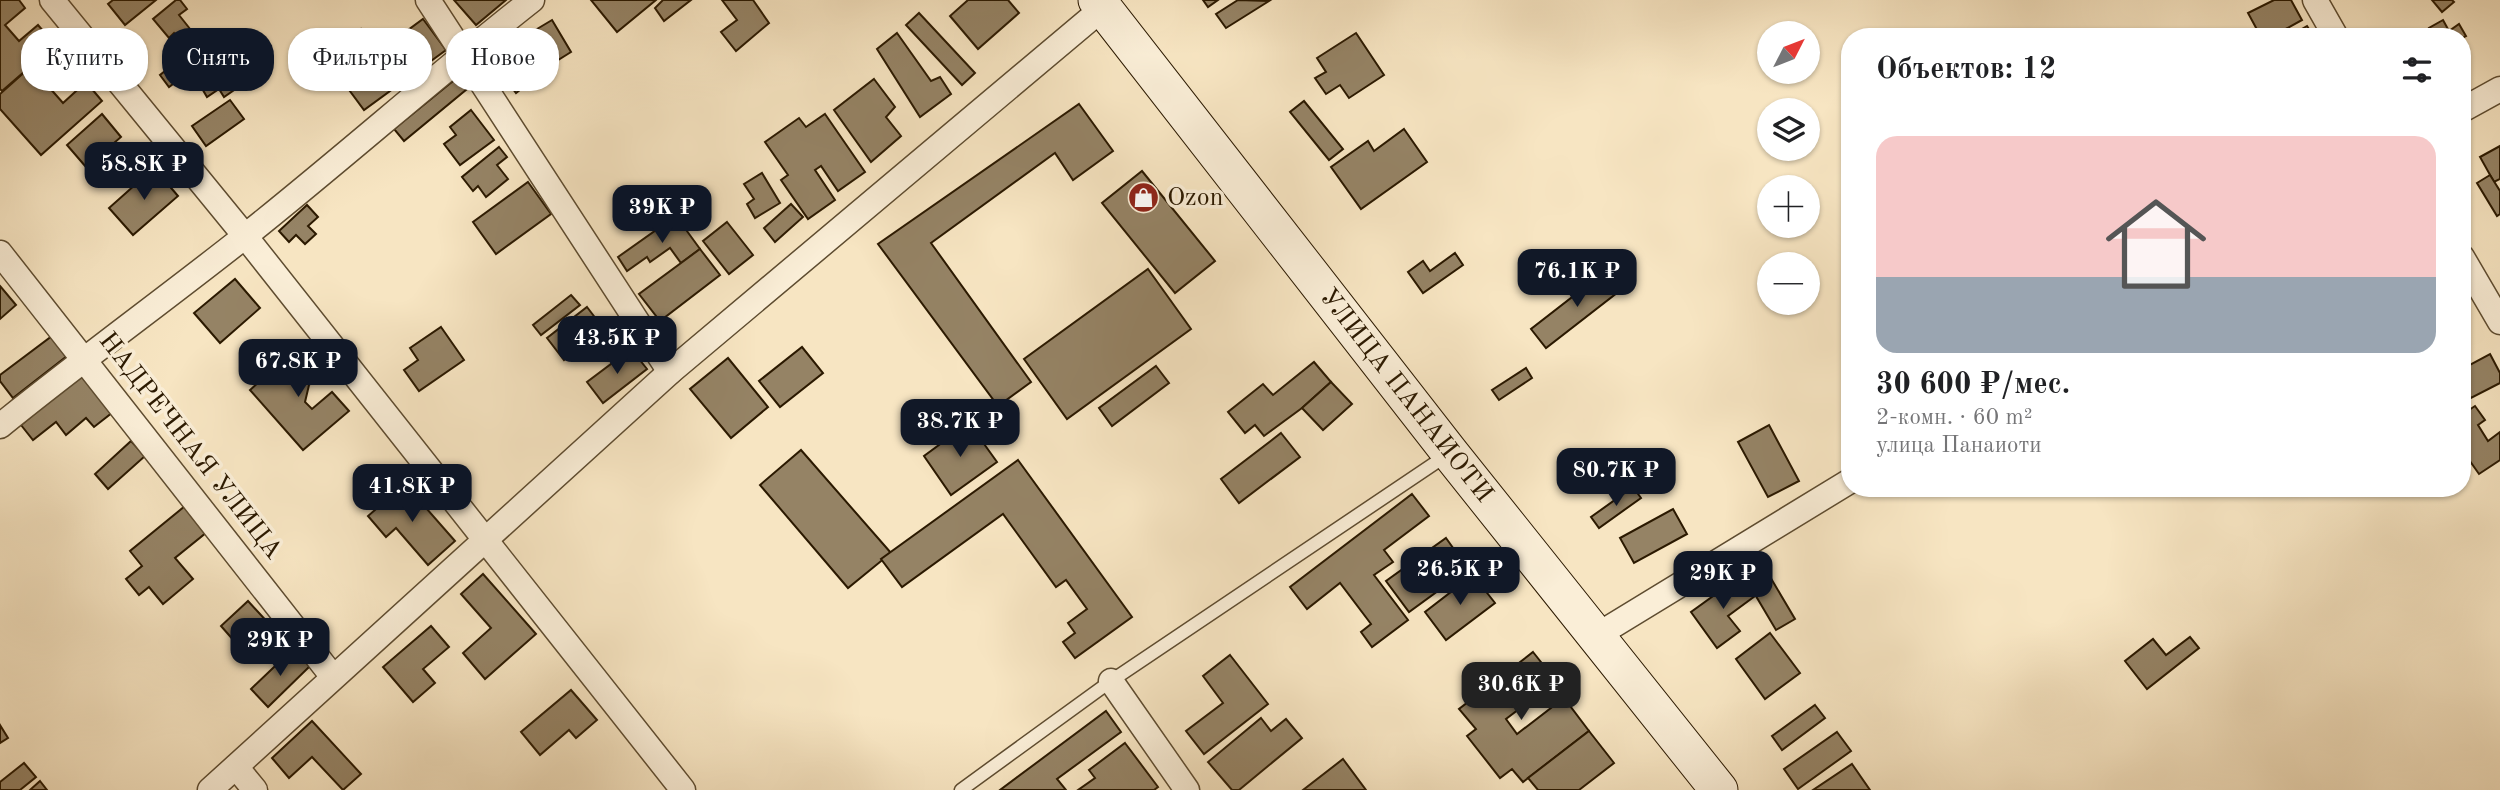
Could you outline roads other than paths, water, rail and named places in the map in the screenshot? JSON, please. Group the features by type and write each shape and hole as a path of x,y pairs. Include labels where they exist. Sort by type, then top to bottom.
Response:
{"street":[{"path":"52,0 487,540 683,790"},
{"path":"428,0 446,28"},
{"path":"496,28 531,0"},
{"path":"2315,0 2331,28"},
{"path":"210,790 670,372 1100,4"},
{"name":"УЛИЦА ПАНАИОТИ","path":"1100,4 1450,453 1719,790"},
{"path":"0,426 244,236 446,68"},
{"path":"2471,105 2500,89"},
{"path":"487,91 670,372"},
{"name":"НАДРЕЧНАЯ УЛИЦА","path":"0,253 333,677"},
{"path":"2471,272 2500,322"},
{"path":"1596,636 1841,486"},
{"path":"1111,681 1187,790"},
{"path":"236,767 255,790"}],"lane":[{"path":"961,790 1111,681 1450,453"}],"place":[{"name":"Ozon","path":"1144,198"}]}
